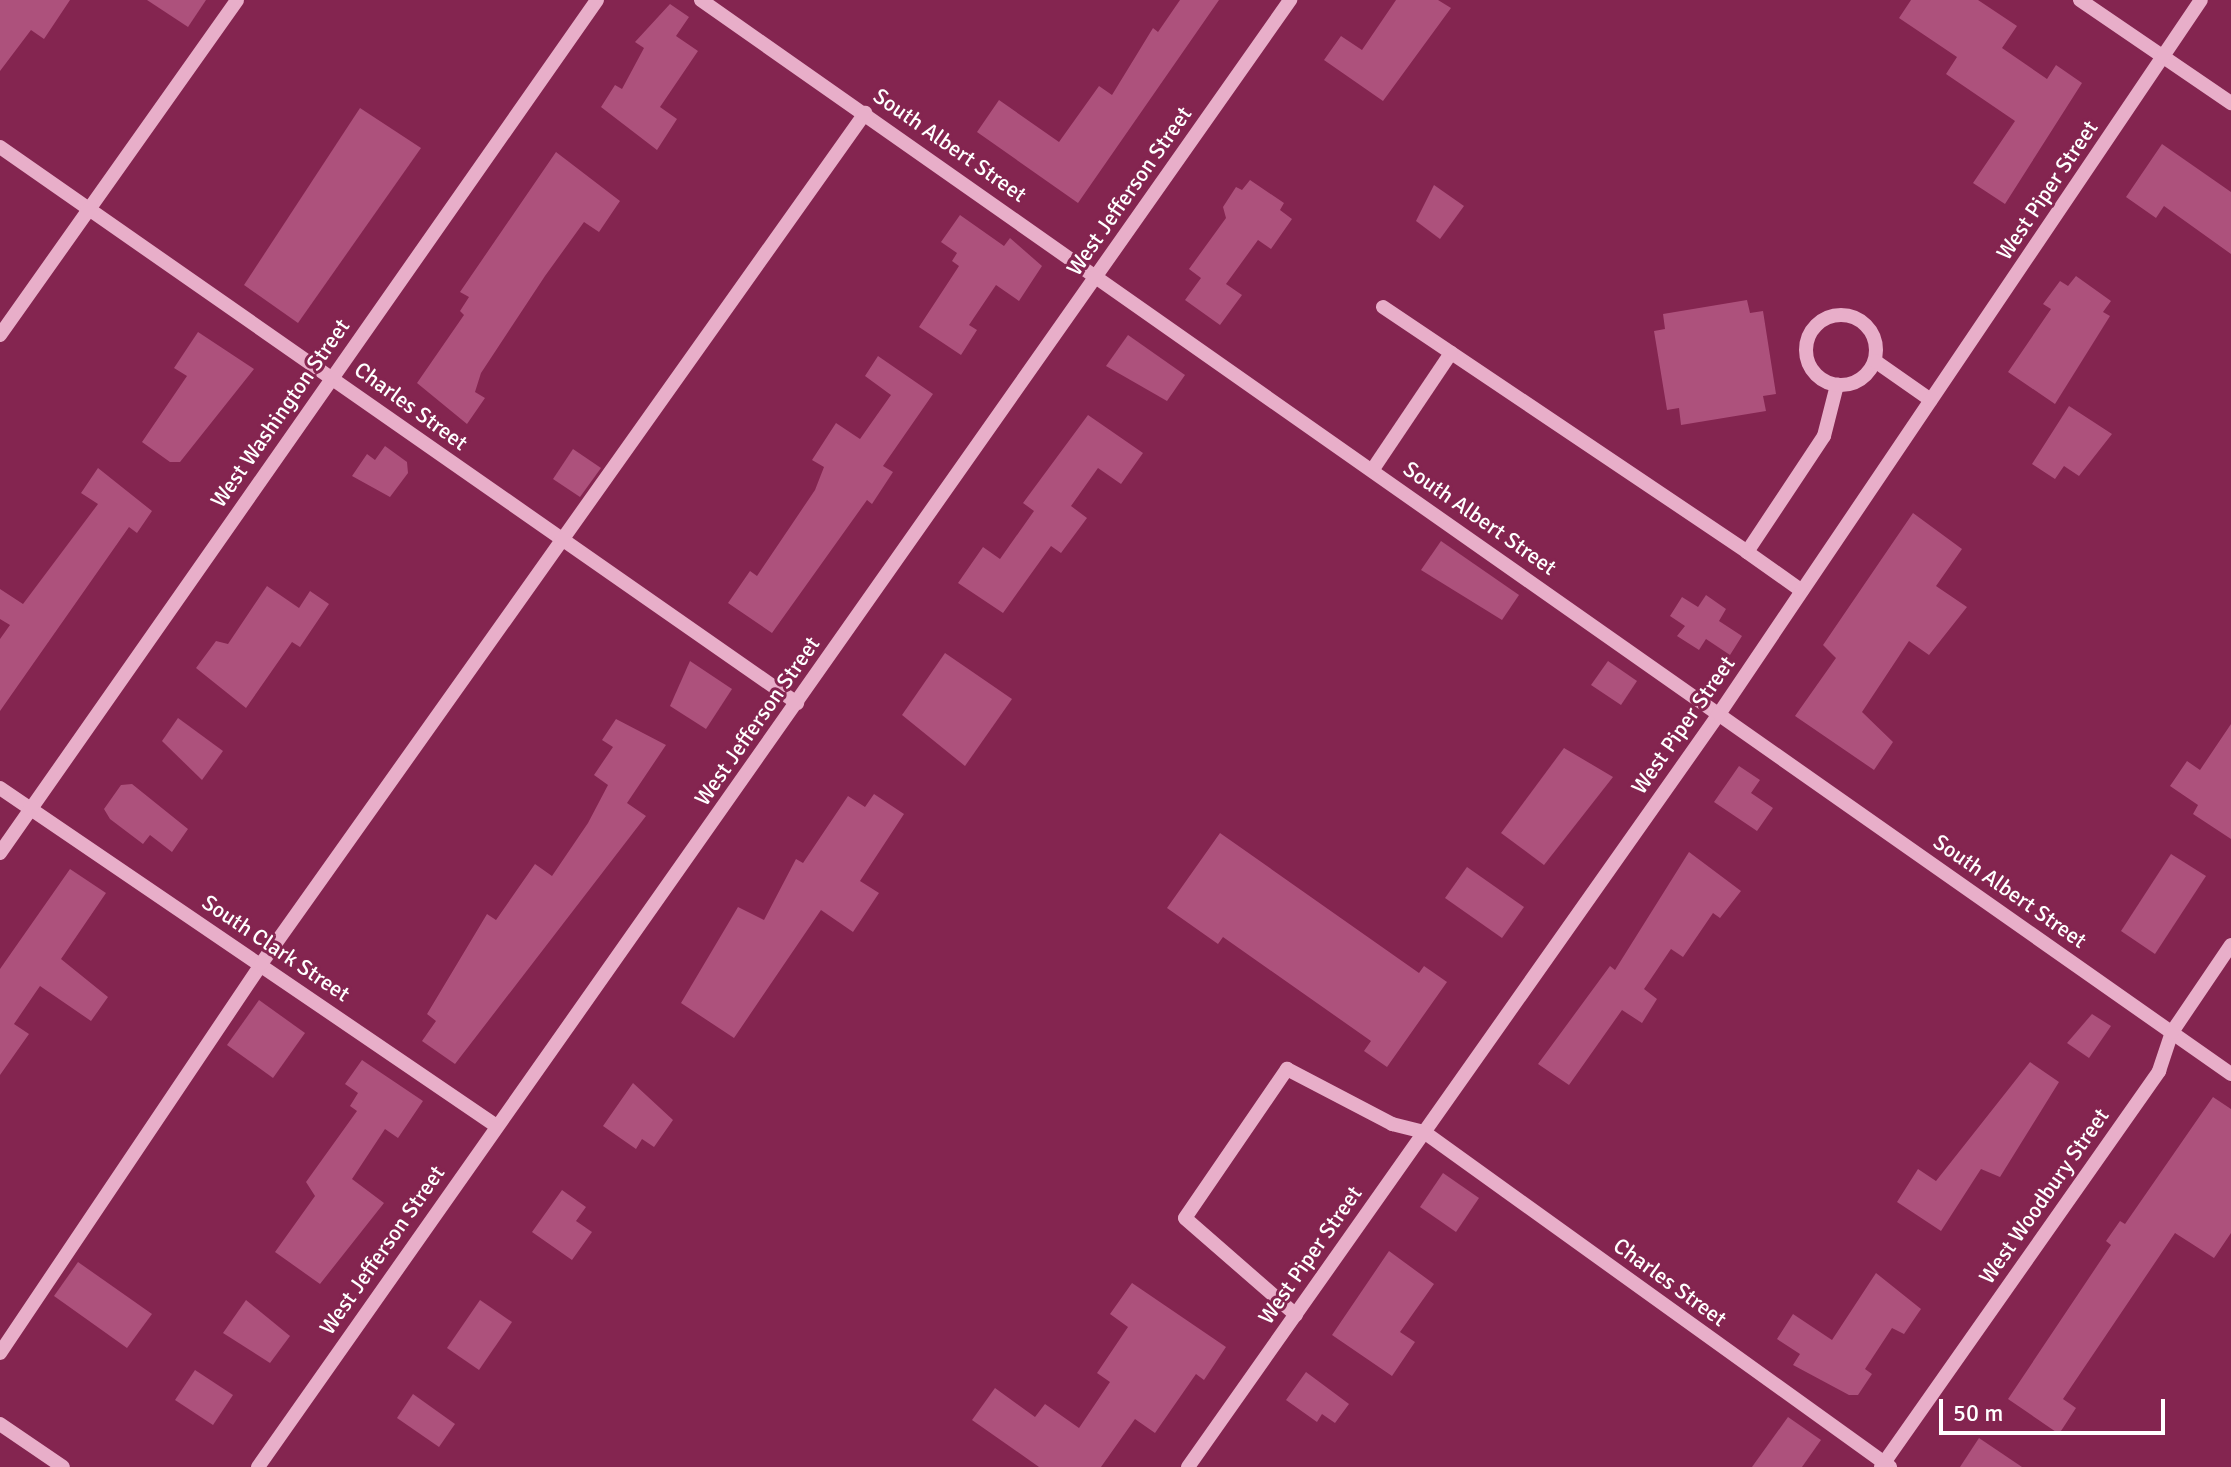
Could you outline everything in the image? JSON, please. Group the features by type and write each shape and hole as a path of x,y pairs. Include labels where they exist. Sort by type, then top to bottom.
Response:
{"street":[{"path":"0,335 237,0"},
{"name":"West Washington Street","path":"0,853 597,0"},
{"name":"South Albert Street","path":"701,0 1098,275 2231,1074"},
{"name":"West Jefferson Street","path":"258,1467 495,1125 797,703 1290,0"},
{"path":"2080,0 2231,103"},
{"name":"West Piper Street","path":"1188,1467 1719,714 2201,0"},
{"path":"0,1353 261,964 558,539 865,113"},
{"name":"Charles Street","path":"0,147 89,206 558,539 797,703"},
{"path":"1383,307 1802,591"},
{"path":"1840,315 1861,321 1875,339 1875,361 1860,380 1837,385 1808,365 1806,342 1819,323 1840,315"},
{"path":"1373,469 1451,353"},
{"path":"1875,361 1931,400"},
{"path":"1747,552 1824,436 1837,385"},
{"name":"South Clark Street","path":"0,788 495,1125"},
{"name":"West Woodbury Street","path":"1885,1466 2159,1071 2172,1032 2231,945"},
{"name":"Charles Street","path":"1296,1315 1185,1218 1287,1069 1392,1124 1424,1132 1885,1466"},
{"path":"0,1424 63,1467"}],"building":[{"path":"0,0 70,0 44,39 31,30 0,71"},
{"path":"147,0 206,0 188,27"},
{"path":"1180,0 1219,0 1078,203 977,132 999,100 1059,142 1099,86 1112,95 1153,28 1158,32"},
{"path":"1396,0 1438,0 1451,8 1383,101 1324,60 1341,36 1362,50"},
{"path":"1911,0 1978,0 2017,26 2002,48 2047,79 2056,65 2082,83 2005,204 1973,183 2015,121 1946,74 1957,57 1899,18"},
{"path":"670,4 689,17 676,36 698,51 660,107 677,119 657,150 601,107 615,85 622,89 644,48 635,42"},
{"path":"360,108 421,148 298,323 244,285"},
{"path":"2162,144 2231,192 2231,254 2164,206 2156,218 2126,197"},
{"path":"556,152 620,201 599,232 584,222 545,276 481,373 475,392 485,398 467,424 417,383 464,315 460,311 469,297 460,292"},
{"path":"1250,180 1284,203 1280,210 1292,219 1271,249 1258,240 1226,284 1242,295 1220,325 1185,300 1201,278 1189,269 1226,218 1223,207 1236,187 1242,190"},
{"path":"1434,185 1464,206 1440,239 1416,221"},
{"path":"960,215 1004,246 1010,238 1042,266 1019,301 996,285 969,325 977,330 961,355 919,327 959,266 952,261 957,253 941,242"},
{"path":"2076,276 2111,301 2103,312 2110,316 2055,404 2008,372 2051,309 2043,304 2060,281 2068,286"},
{"path":"1747,300 1750,313 1763,311 1776,394 1763,396 1766,411 1681,425 1679,408 1667,410 1654,331 1665,329 1663,314"},
{"path":"198,332 254,369 180,462 170,462 142,442 187,376 174,368"},
{"path":"1128,335 1185,375 1167,401 1106,366"},
{"path":"878,356 933,394 883,466 893,472 872,504 867,500 772,633 728,603 750,571 757,576 815,490 824,467 812,460 836,423 860,439 891,395 865,376"},
{"path":"2069,406 2112,434 2079,476 2064,466 2055,479 2032,464"},
{"path":"1088,415 1143,453 1121,484 1098,468 1071,506 1087,518 1061,553 1051,546 1003,613 958,583 983,547 1000,559 1034,511 1023,503"},
{"path":"385,446 407,462 408,473 390,497 352,476 367,454 375,460"},
{"path":"573,449 601,468 580,497 553,479"},
{"path":"98,468 152,511 137,533 129,527 0,711 0,639 10,625 0,619 0,589 23,604 98,504 81,493"},
{"path":"1913,513 1962,549 1936,586 1967,607 1929,655 1909,641 1862,712 1893,742 1874,770 1795,716 1836,658 1823,645"},
{"path":"1441,541 1519,595 1502,620 1421,570"},
{"path":"267,586 299,608 310,591 329,604 300,647 292,642 246,708 196,668 216,641 228,644"},
{"path":"1706,595 1726,609 1719,621 1742,636 1730,655 1706,639 1699,650 1677,636 1685,626 1670,616 1682,597 1698,607"},
{"path":"945,653 1012,699 965,766 902,715"},
{"path":"690,661 732,689 706,729 670,706"},
{"path":"1608,661 1637,681 1621,705 1591,685"},
{"path":"178,718 223,751 202,780 162,741"},
{"path":"616,719 666,745 627,803 646,816 455,1064 422,1041 436,1021 427,1014 487,914 496,920 535,864 552,876 588,823 608,785 594,775 613,747 602,740"},
{"path":"2231,724 2231,839 2193,814 2198,805 2170,786 2187,761 2200,770"},
{"path":"1564,748 1613,777 1544,865 1501,833"},
{"path":"1739,766 1760,780 1751,793 1773,808 1757,831 1714,802"},
{"path":"132,784 188,829 172,852 150,835 143,844 110,819 104,809 121,785"},
{"path":"874,794 904,814 860,881 879,893 853,932 821,910 734,1038 681,1003 738,907 764,920 796,859 803,863 848,796 865,807"},
{"path":"1220,833 1419,973 1424,966 1447,982 1387,1067 1364,1051 1371,1041 1223,937 1218,944 1167,908"},
{"path":"1689,852 1741,891 1720,918 1713,913 1683,957 1671,949 1644,989 1657,999 1642,1023 1622,1010 1569,1085 1538,1064 1610,966 1615,970"},
{"path":"2171,854 2206,876 2155,954 2121,931"},
{"path":"1467,867 1524,907 1502,938 1445,898"},
{"path":"70,869 106,893 61,959 108,997 91,1021 40,986 14,1024 29,1034 0,1075 0,969"},
{"path":"259,1000 305,1033 273,1078 227,1045"},
{"path":"2092,1014 2111,1026 2089,1058 2067,1043"},
{"path":"362,1060 423,1101 398,1138 385,1129 352,1179 384,1203 320,1284 275,1252 315,1196 306,1182 357,1111 350,1106 358,1093 345,1084"},
{"path":"2030,1062 2059,1082 2000,1177 1981,1169 1941,1231 1897,1202 1918,1169 1936,1181"},
{"path":"633,1083 673,1120 654,1147 642,1139 636,1149 603,1126"},
{"path":"2213,1097 2231,1109 2231,1233 2214,1258 2175,1233 2063,1399 2076,1408 2059,1434 2008,1399 2111,1245 2106,1241 2120,1221 2125,1224"},
{"path":"1443,1173 1479,1198 1456,1232 1420,1207"},
{"path":"562,1190 586,1207 576,1221 592,1232 572,1260 532,1232"},
{"path":"1389,1251 1434,1284 1400,1332 1415,1342 1392,1376 1332,1335"},
{"path":"78,1262 152,1314 127,1348 54,1296"},
{"path":"1876,1273 1921,1309 1904,1334 1892,1328 1865,1369 1872,1374 1858,1395 1849,1395 1793,1365 1800,1354 1777,1339 1793,1314 1832,1340"},
{"path":"1132,1283 1226,1347 1204,1380 1196,1374 1155,1433 1135,1419 1101,1467 1039,1467 972,1420 995,1388 1035,1417 1045,1404 1079,1428 1110,1382 1097,1373 1128,1327 1110,1314"},
{"path":"246,1300 290,1336 270,1363 223,1333"},
{"path":"480,1300 512,1322 479,1370 447,1348"},
{"path":"195,1370 233,1395 213,1425 175,1400"},
{"path":"1306,1372 1349,1404 1335,1423 1322,1414 1317,1422 1286,1400"},
{"path":"413,1394 455,1424 439,1447 397,1418"},
{"path":"1788,1417 1821,1440 1802,1467 1752,1467"},
{"path":"1979,1438 2022,1467 1960,1467"}]}
